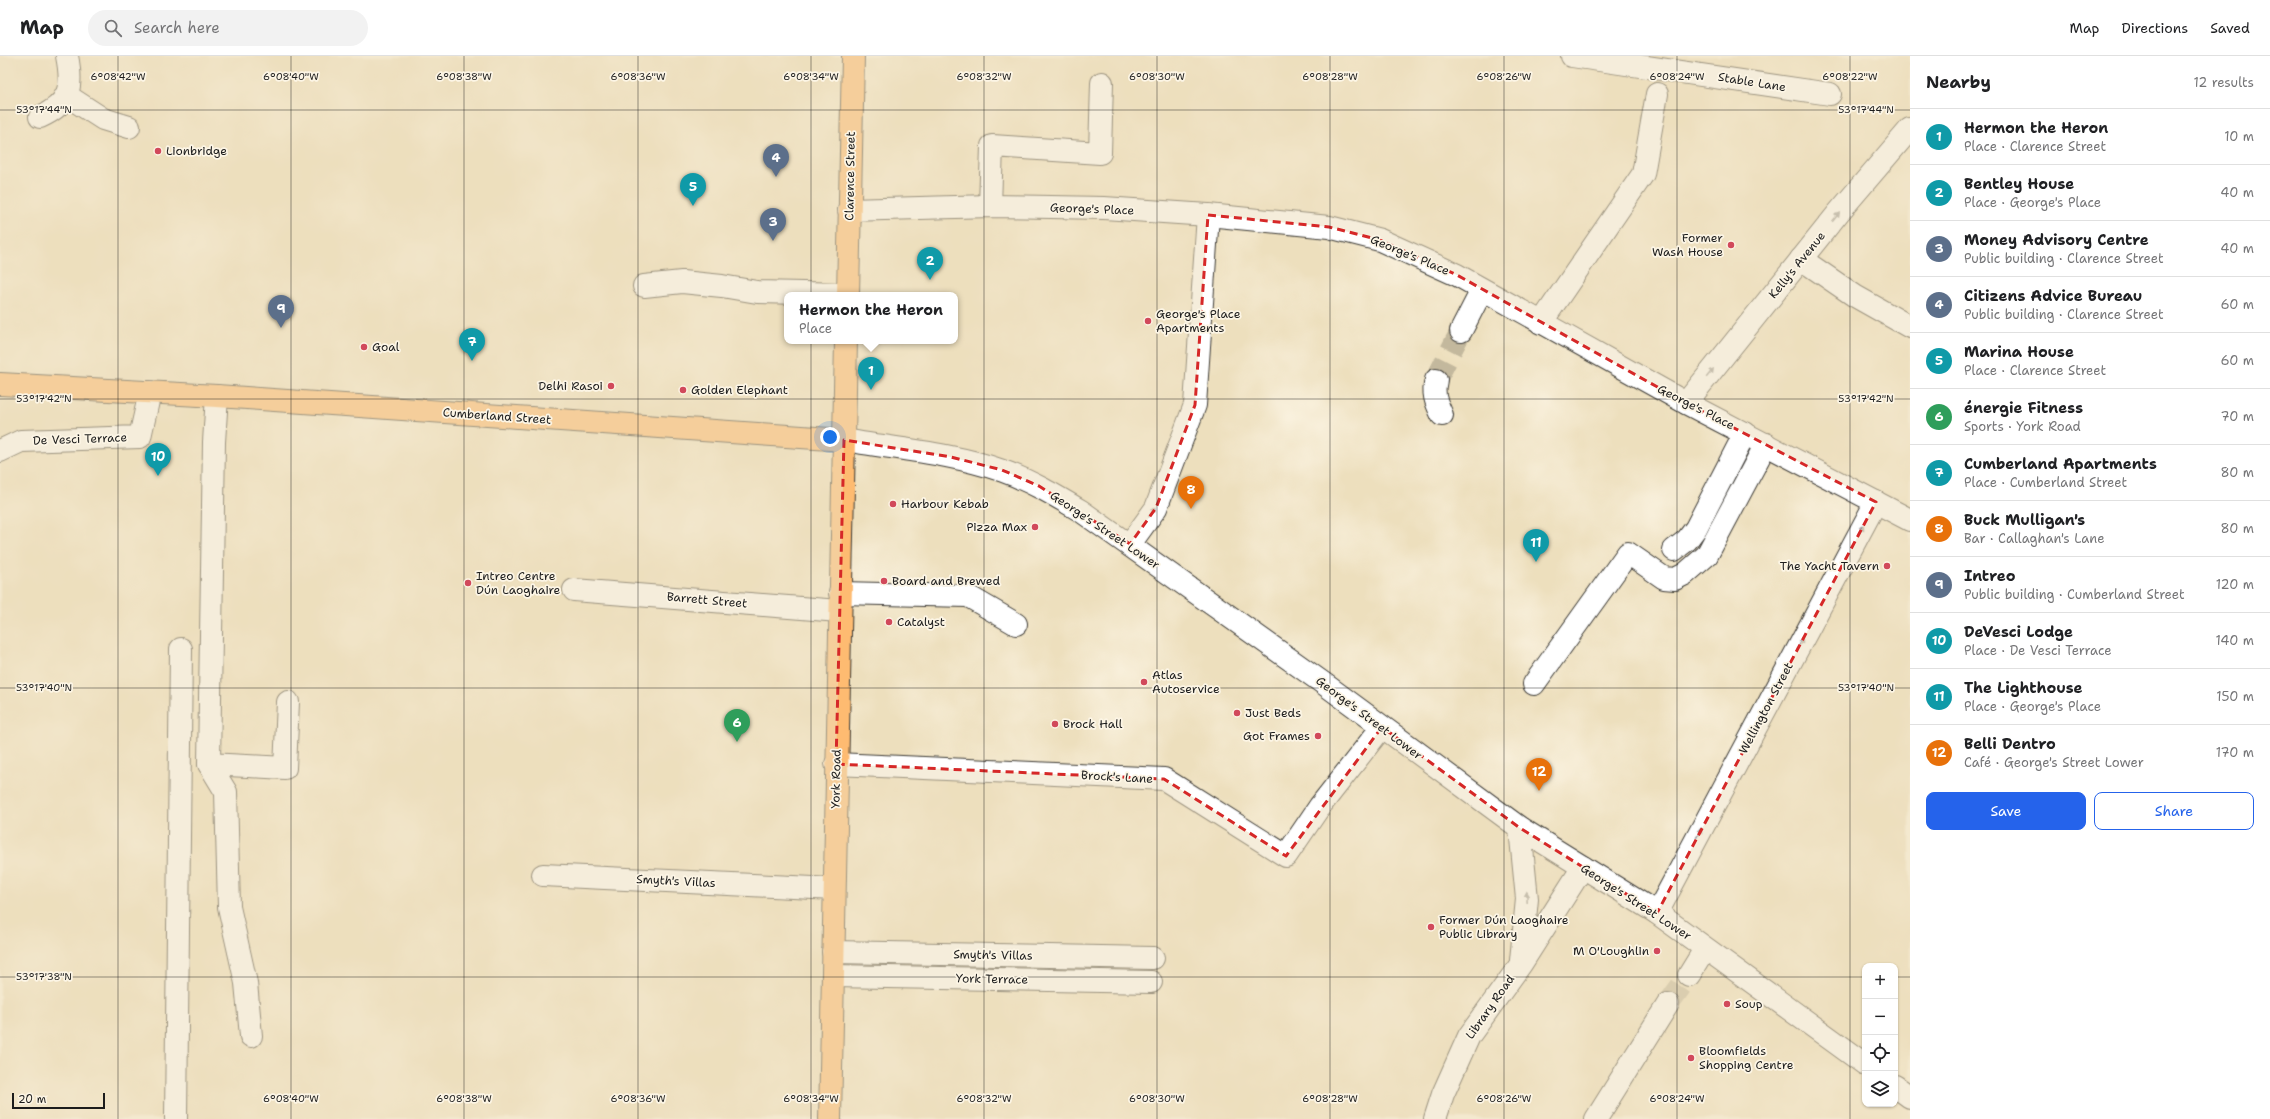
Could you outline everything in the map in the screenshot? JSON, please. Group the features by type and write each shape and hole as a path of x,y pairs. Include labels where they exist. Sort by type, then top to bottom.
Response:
{"main road":[{"name":"Clarence Street","path":"848,292 853,56"},
{"path":"844,440 846,344"},
{"name":"Cumberland Street","path":"0,384 217,396 844,440"},
{"name":"York Road","path":"830,1119 836,764 844,440"}],"street":[{"path":"40,117 52,111 70,88 71,79 67,56"},
{"name":"Stable Lane","path":"1572,56 1650,61 1830,94"},
{"path":"990,206 992,146 1100,152 1102,83"},
{"path":"1541,323 1643,174 1657,94"},
{"path":"66,95 104,119 129,127"},
{"name":"Kelly's Avenue","path":"1686,403 1801,259 1910,129"},
{"name":"George's Place","path":"849,210 990,206 1104,208 1208,215 1329,227 1380,240 1457,275 1686,403 1910,520"},
{"path":"1130,544 1156,508 1186,434 1195,405 1208,215"},
{"path":"1801,259 1855,296 1910,327"},
{"path":"644,286 682,282 722,286 757,292 784,293"},
{"path":"1461,332 1482,290"},
{"path":"1436,380 1434,389 1435,401 1442,415"},
{"name":"De Vesci Terrace","path":"0,450 21,441 140,437 150,392"},
{"path":"217,396 214,442 208,764 226,792 229,907 246,983 251,1036"},
{"path":"1674,550 1687,540 1696,528 1745,433"},
{"name":"George's Street Lower","path":"844,440 951,457 1002,470 1039,486 1081,511 1130,544 1520,828 1657,913 1862,1062"},
{"path":"1534,684 1628,553 1664,578 1675,579 1685,574 1707,555 1766,444"},
{"name":"Wellington Street","path":"1657,913 1876,502"},
{"name":"Barrett Street","path":"574,590 840,602 968,596 1016,624"},
{"path":"176,1119 181,649"},
{"path":"208,764 285,768 288,702"},
{"name":"Brock's Lane","path":"836,764 1164,779 1286,856 1320,806 1382,727"},
{"name":"Library Road","path":"1520,828 1527,899 1520,964"},
{"name":"Library Road","path":"1435,1119 1443,1094 1469,1036 1520,964 1583,867"},
{"name":"Smyth's Villas","path":"543,875 834,889"},
{"path":"1690,975 1705,948"},
{"name":"Smyth's Villas","path":"833,952 1153,958"},
{"name":"York Terrace","path":"833,976 1152,982"},
{"path":"1596,1119 1668,1004"},
{"path":"1898,1088 1910,1097"}],"highlighted area":[{"path":"1208,215 1329,227 1380,240 1457,275 1686,403 1876,502 1657,913 1520,828 1382,727 1286,856 1164,779 836,764 844,440 951,457 1002,470 1039,486 1130,544 1156,508 1195,405"}],"tunnel":[{"path":"1436,380 1461,331"},
{"path":"1668,1004 1689,975"}],"place":[{"name":"Lionbridge","path":"158,151"},
{"name":"Citizens Advice Bureau","path":"776,177"},
{"name":"Marina House","path":"693,206"},
{"name":"Money Advisory Centre","path":"773,241"},
{"name":"Former Wash House","path":"1731,245"},
{"name":"Bentley House","path":"930,280"},
{"name":"George's Place Apartments","path":"1148,321"},
{"name":"Intreo","path":"281,328"},
{"name":"Goal","path":"364,347"},
{"name":"Cumberland Apartments","path":"472,361"},
{"name":"Delhi Rasoi","path":"611,386"},
{"name":"Golden Elephant","path":"683,390"},
{"name":"Hermon the Heron","path":"871,390"},
{"name":"DeVesci Lodge","path":"158,476"},
{"name":"Harbour Kebab","path":"893,504"},
{"name":"Buck Mulligan's","path":"1191,509"},
{"name":"Pizza Max","path":"1035,527"},
{"name":"The Lighthouse","path":"1536,562"},
{"name":"The Yacht Tavern","path":"1887,566"},
{"name":"Board and Brewed","path":"884,581"},
{"name":"Intreo Centre Dún Laoghaire","path":"468,583"},
{"name":"Catalyst","path":"889,622"},
{"name":"Atlas Autoservice","path":"1144,682"},
{"name":"Just Beds","path":"1237,713"},
{"name":"Brock Hall","path":"1055,724"},
{"name":"Got Frames","path":"1318,736"},
{"name":"énergie Fitness","path":"737,742"},
{"name":"Belli Dentro","path":"1539,791"},
{"name":"Former Dún Laoghaire Public Library","path":"1431,927"},
{"name":"M O'Loughlin","path":"1657,951"},
{"name":"Soup","path":"1727,1004"},
{"name":"Bloomfields Shopping Centre","path":"1691,1058"}]}
